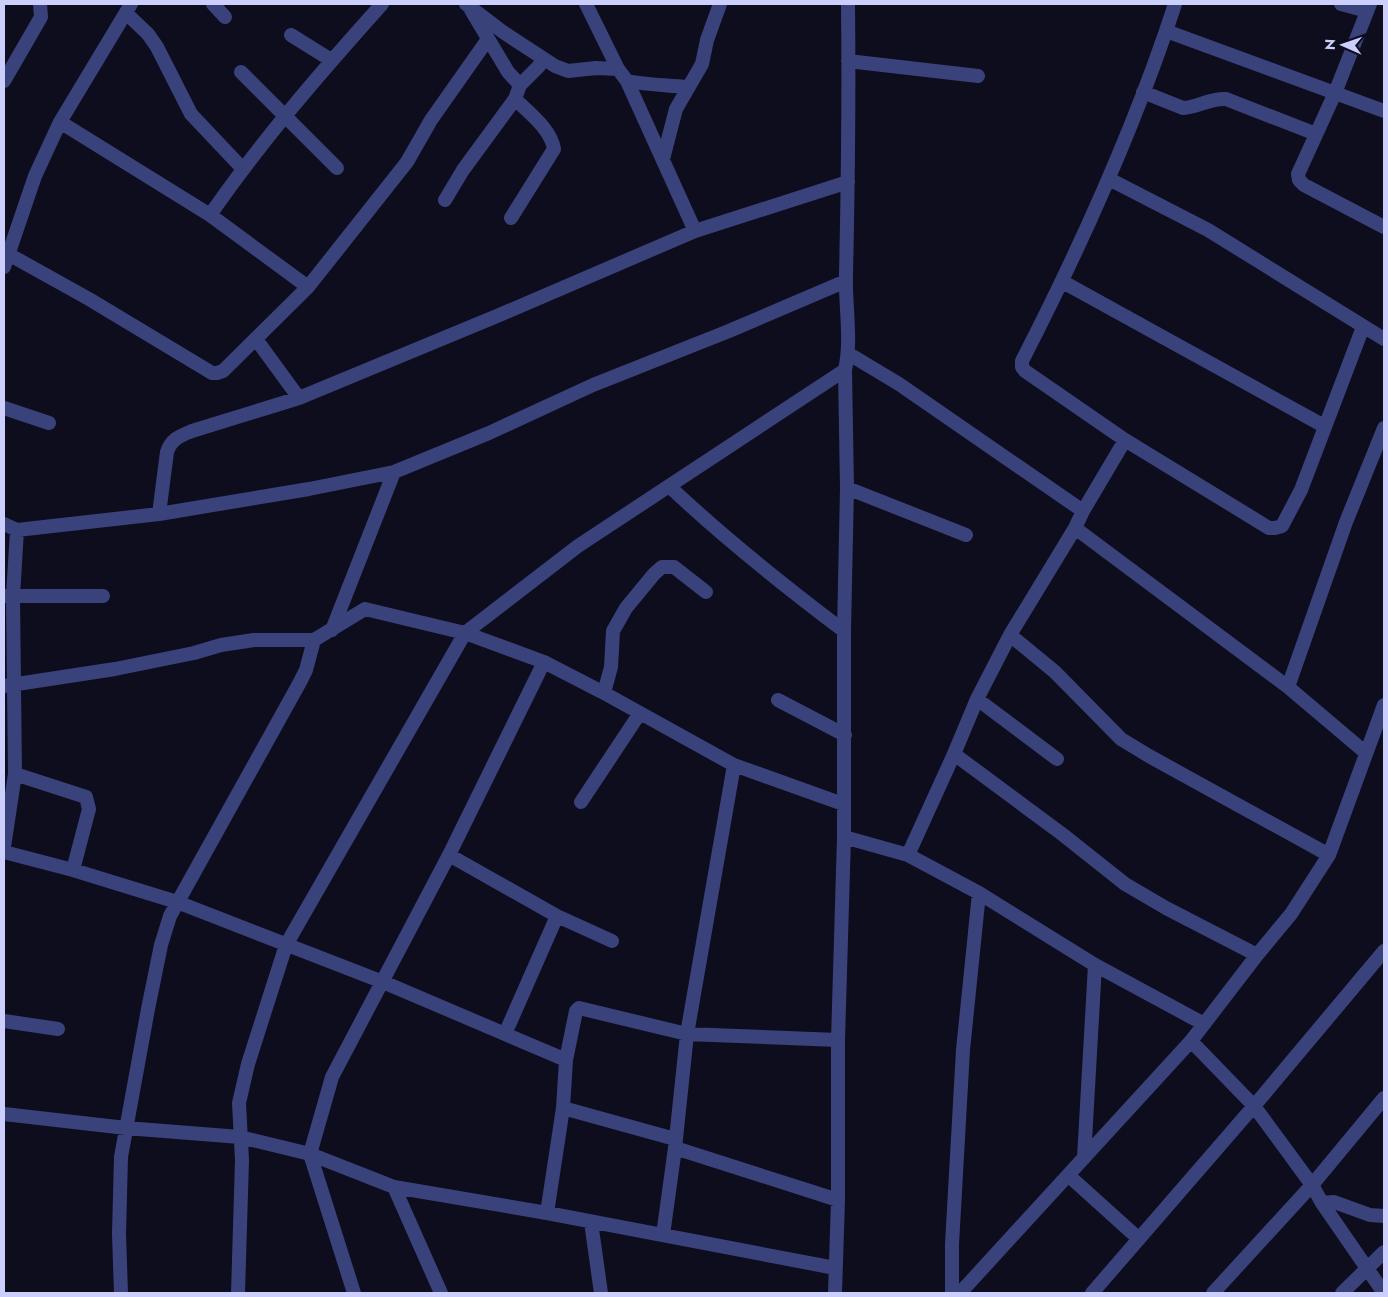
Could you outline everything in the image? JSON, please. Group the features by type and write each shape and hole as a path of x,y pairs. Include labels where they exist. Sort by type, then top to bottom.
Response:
{"street":[{"path":"4,80 41,17 40,4"},
{"path":"213,4 225,17"},
{"path":"210,214 242,168 331,60 382,4"},
{"path":"586,4 618,69 627,81 694,231"},
{"path":"663,159 676,109 702,64 707,40 720,4"},
{"path":"836,1293 838,1040 845,735 845,370 849,354 846,281 848,4"},
{"path":"1175,4 1109,179 1063,282 1022,361 1022,367 1025,371 1125,440 1269,528 1275,528 1282,526 1301,490 1363,327"},
{"path":"1342,4 1368,7 1335,93 1298,174 1304,185 1384,226"},
{"path":"468,5 542,59 568,70 618,69"},
{"path":"468,5 508,72 520,86"},
{"path":"242,168 191,114 157,47 128,8 60,122 35,176 6,261 89,299 212,373 217,374 256,339 308,287 407,162 431,120 488,39"},
{"path":"1166,31 1384,111"},
{"path":"291,35 331,60"},
{"path":"445,200 463,170 514,99 520,86 539,66 542,59"},
{"path":"848,61 978,76"},
{"path":"241,72 337,168"},
{"path":"627,81 647,85 667,84 687,87"},
{"path":"1143,92 1183,108 1190,108 1214,99 1226,99 1316,134"},
{"path":"511,218 554,149 553,142 548,133 514,99"},
{"path":"60,122 210,214 308,287"},
{"path":"1109,179 1208,230 1384,339"},
{"path":"159,514 167,452 170,444 176,438 192,431 299,398 497,316 694,231 848,182"},
{"path":"4,524 17,530 159,514 309,489 394,472 489,433 593,384 729,331 846,281"},
{"path":"1063,282 1324,426"},
{"path":"256,339 299,398"},
{"path":"849,354 899,384 1083,511"},
{"path":"238,1293 242,1160 240,1103 248,1064 286,945 464,632 578,546 845,370"},
{"path":"4,408 49,422"},
{"path":"1288,687 1346,522 1384,428"},
{"path":"908,855 977,699 1010,634 1076,528 1083,511 1125,440"},
{"path":"332,630 394,472"},
{"path":"668,486 752,560 844,631"},
{"path":"846,488 966,535"},
{"path":"1076,528 1288,687 1366,753"},
{"path":"4,847 15,774 9,686 8,596 17,530"},
{"path":"604,693 611,667 613,631 626,608 654,574 662,567 674,568 706,592"},
{"path":"8,596 103,596"},
{"path":"9,686 115,669 194,653 221,645 254,640 314,640 365,609 464,632 544,662 734,765 843,804"},
{"path":"1010,634 1055,672 1121,739 1329,855"},
{"path":"121,1293 121,1157 161,945 170,916 177,902 300,682 306,670 314,640"},
{"path":"354,1293 310,1154 332,1077 449,855 544,662"},
{"path":"977,699 1058,759"},
{"path":"778,700 845,735"},
{"path":"960,1293 1191,1041 1291,914 1329,855 1384,705"},
{"path":"581,802 640,713"},
{"path":"954,754 1062,834 1125,884 1166,908 1257,955"},
{"path":"663,1235 687,1034 734,765"},
{"path":"15,774 86,797 90,809 73,870"},
{"path":"844,837 908,855 979,893 1095,965 1204,1024"},
{"path":"4,852 73,870 177,902 383,982 566,1060"},
{"path":"449,855 557,916 612,941"},
{"path":"952,1293 952,1244 962,1050 979,893"},
{"path":"505,1034 557,916"},
{"path":"1092,1293 1382,959"},
{"path":"1084,1158 1095,965"},
{"path":"546,1213 563,1108 566,1060 576,1011 579,1008 687,1034 838,1040"},
{"path":"4,1021 58,1029"},
{"path":"1191,1041 1254,1106 1312,1185 1322,1203 1384,1293"},
{"path":"1213,1293 1312,1185 1384,1098"},
{"path":"563,1108 838,1200"},
{"path":"4,1114 126,1128 240,1137 310,1154 394,1187 546,1213 835,1268"},
{"path":"1068,1176 1139,1239"},
{"path":"394,1187 442,1293"},
{"path":"1322,1203 1334,1202 1370,1215 1384,1216"},
{"path":"591,1222 601,1293"},
{"path":"1342,1293 1384,1252"}]}
